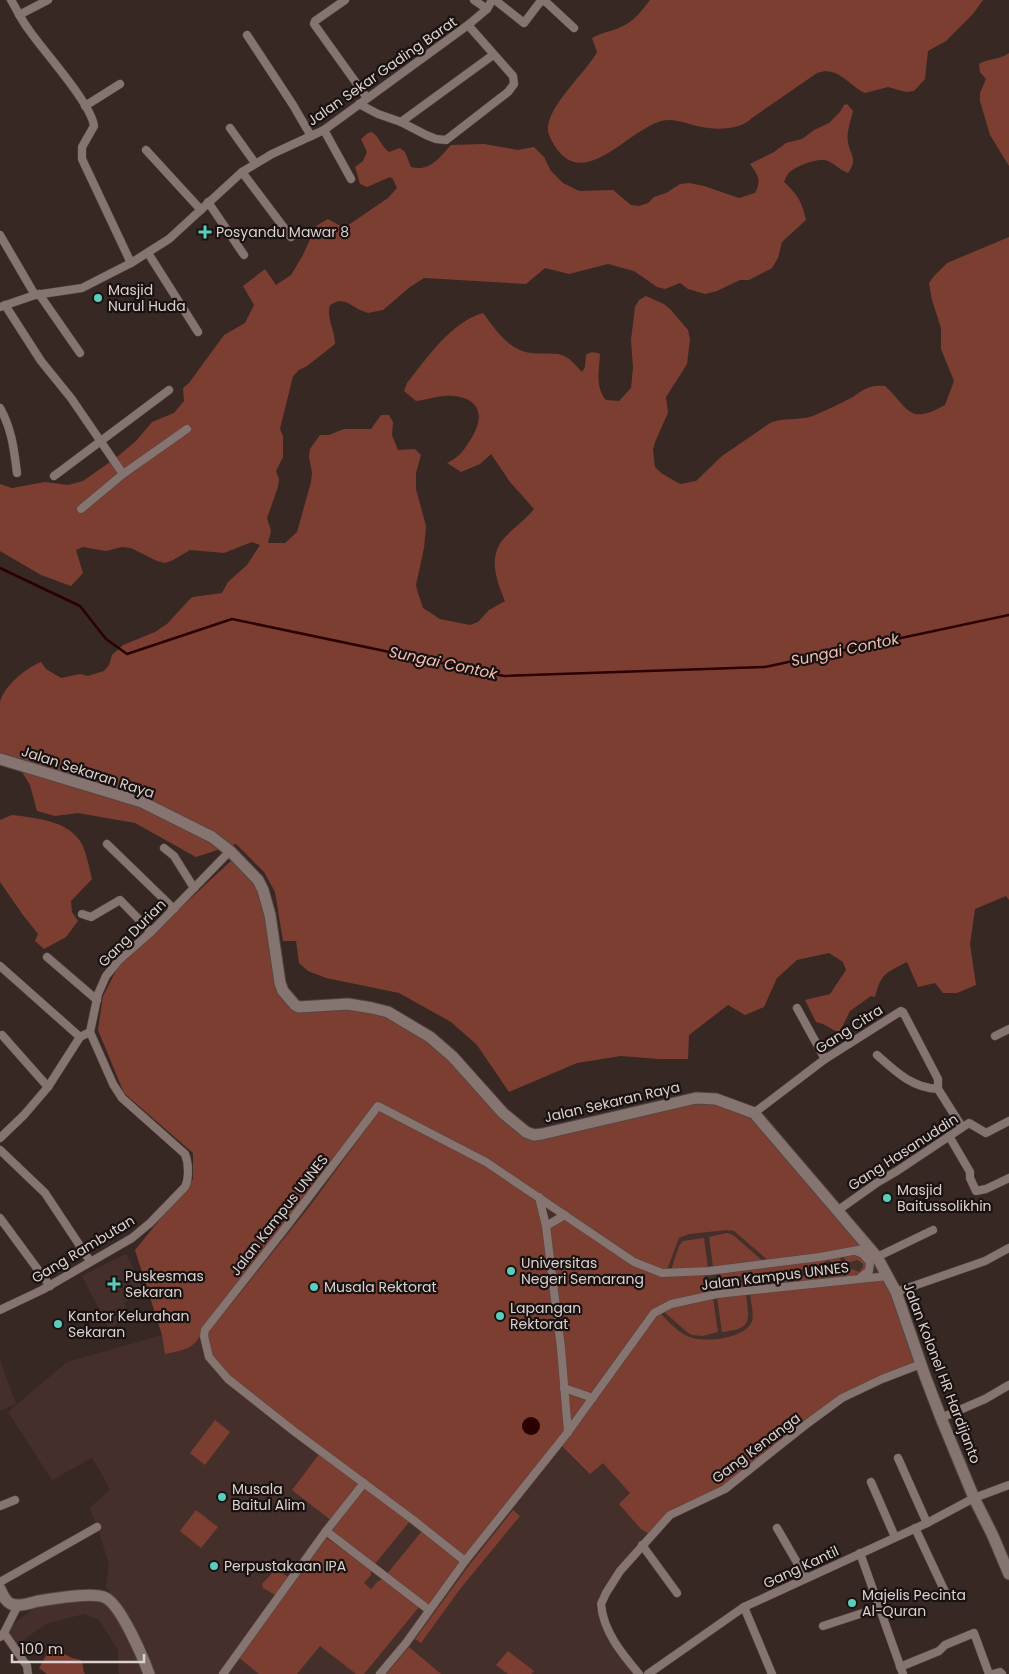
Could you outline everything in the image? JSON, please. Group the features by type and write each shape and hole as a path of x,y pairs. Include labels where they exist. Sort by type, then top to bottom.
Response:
{"main road":[{"name":"Jalan Sekaran Raya","path":"0,759 142,802 202,830 230,851 258,880 270,915 280,983 289,999 300,1007 348,1004 372,1008 388,1012 412,1025 430,1037 453,1057 503,1113 526,1132 534,1135 542,1134 691,1099 716,1099"},
{"name":"Jalan Kolonel HR Hardijanto","path":"716,1099 754,1113 877,1258 896,1292 941,1418 974,1498 1009,1574"},
{"path":"0,1589 8,1601 18,1605 78,1596 97,1595 108,1599 134,1637 149,1674"}],"street":[{"path":"11,0 19,15 91,117 94,126 82,147 82,159 131,263"},
{"path":"19,15 48,0"},
{"path":"345,0 315,21 314,24 367,98"},
{"path":"474,0 487,9"},
{"path":"494,0 524,23 540,2 543,1 574,28"},
{"name":"Jalan Sekar Gading Barat","path":"3,306 37,294 82,288 148,253 169,239 242,172 272,154 324,130 468,26 494,0"},
{"path":"359,104 436,140 446,140 508,92 514,84 512,76 468,26"},
{"path":"247,35 311,136"},
{"path":"401,122 493,54"},
{"path":"85,106 120,84"},
{"path":"230,128 255,163"},
{"path":"324,130 351,179"},
{"path":"146,150 201,210"},
{"path":"242,172 291,237"},
{"path":"208,202 244,254"},
{"path":"0,235 37,294 80,353"},
{"path":"148,253 198,332"},
{"path":"3,306 124,474"},
{"path":"54,476 169,390"},
{"path":"0,408 7,421 12,440 17,473"},
{"path":"81,509 124,474 187,428"},
{"path":"107,844 174,909"},
{"path":"164,848 174,856 194,888"},
{"name":"Gang Durian","path":"90,1032 101,984 119,960 151,932 230,851"},
{"path":"82,914 91,917 120,900 151,932"},
{"path":"47,957 97,1000"},
{"path":"0,966 80,1037"},
{"path":"797,1008 825,1059"},
{"name":"Gang Citra","path":"754,1113 825,1059 901,1011 938,1079 938,1089 962,1127"},
{"path":"995,1036 1009,1029"},
{"path":"0,1138 24,1115 48,1086 80,1037 90,1032"},
{"name":"Gang Rambutan","path":"0,1310 50,1286 132,1238 150,1223 185,1187 187,1182 187,1160 184,1153 122,1098 90,1032"},
{"path":"2,1035 48,1086"},
{"path":"877,1055 899,1074 918,1086 938,1089"},
{"name":"Jalan Kampus UNNES","path":"465,1561 228,1379 209,1357 204,1336 205,1330 378,1106 486,1162 634,1262 662,1273 709,1271 770,1264 856,1252 869,1248"},
{"name":"Gang Hasanuddin","path":"838,1211 878,1182 962,1127 970,1123 986,1133 1009,1121"},
{"path":"949,1136 970,1172 970,1178 976,1191 986,1189 1009,1178"},
{"path":"0,1150 45,1193 90,1262"},
{"path":"539,1197 546,1226 568,1432"},
{"path":"546,1226 565,1215"},
{"path":"0,1218 50,1286"},
{"path":"877,1258 934,1230"},
{"path":"896,1292 985,1261 1009,1248"},
{"path":"856,1252 863,1254 870,1262 869,1271 860,1278"},
{"name":"Jalan Kampus UNNES","path":"380,1674 465,1561 568,1432 650,1317 658,1309 717,1294 888,1276"},
{"name":"Gang Kenanga","path":"639,1674 619,1651 611,1637 601,1604 612,1582 642,1545 670,1515 726,1489 842,1398 882,1378 921,1364"},
{"path":"941,1418 985,1399 1009,1385"},
{"path":"564,1388 593,1398"},
{"path":"898,1458 926,1523"},
{"path":"871,1482 895,1537"},
{"path":"223,1674 326,1531 364,1483"},
{"name":"Gang Kantil","path":"648,1674 744,1607 926,1523 974,1498 1009,1485"},
{"path":"0,1506 14,1500"},
{"path":"0,1582 97,1527"},
{"path":"777,1528 806,1578"},
{"path":"915,1528 947,1596"},
{"path":"326,1531 430,1610"},
{"path":"642,1545 677,1593"},
{"path":"860,1554 901,1670 939,1651 945,1645 974,1633 989,1674"},
{"path":"18,1605 2,1635 27,1666 28,1674"},
{"path":"744,1607 772,1674"},
{"path":"823,1626 878,1608"},
{"path":"993,1674 1000,1672 1002,1674"}],"shaded area":[{"path":"650,0 983,0 973,14 946,41 928,51 925,79 914,91 906,92 888,87 865,93 837,74 824,71 817,73 741,125 715,129 677,121 661,121 647,127 602,156 587,162 574,162 561,154 549,135 548,126 551,115 597,52 592,38 629,23"},
{"path":"1009,53 1009,166 990,135 980,101 980,93 986,79 980,72 979,64"},
{"path":"847,104 853,111 848,135 848,143 853,158 851,168 848,173 828,161 819,160 800,166 788,174 784,182 799,199 806,220 782,242 778,258 772,268 749,280 740,280 717,291 705,294 688,289 680,283 665,289 657,287 634,271 608,264 569,274 545,268 526,284 424,278 410,287 383,310 368,313 346,302 338,301 330,305 329,315 335,344 293,376 280,429 283,436 283,457 276,471 279,479 278,487 267,518 271,531 268,543 285,543 297,532 311,482 310,449 320,435 329,435 344,429 371,429 381,415 389,415 393,422 392,435 398,450 415,449 421,455 416,473 416,489 426,526 424,548 416,585 423,608 440,619 470,625 478,622 489,610 505,601 495,568 495,559 500,543 534,509 510,482 491,454 480,464 461,472 447,463 461,453 476,429 479,420 478,412 470,401 454,396 443,396 416,401 404,391 407,383 431,352 460,324 483,313 500,335 516,348 533,353 564,356 582,372 585,367 586,355 593,352 600,354 598,378 600,390 606,400 619,401 631,388 633,368 631,340 635,307 639,300 646,296 664,304 688,330 690,339 687,364 666,397 668,413 653,450 655,467 661,473 680,484 696,481 722,456 770,423 813,416 871,387 885,386 910,412 916,414 933,411 945,405 954,381 941,349 941,328 929,283 947,263 1009,237 1009,900 1006,896 975,909 970,944 976,985 957,993 943,993 935,983 918,987 907,962 882,978 875,997 871,996 850,1011 839,1033 816,1022 805,1000 830,994 846,970 843,962 829,953 797,960 777,978 764,1007 745,1015 728,1005 689,1035 688,1059 621,1056 577,1063 509,1092 477,1045 451,1022 399,993 326,978 308,971 299,963 296,941 283,941 275,892 264,872 236,844 196,857 135,823 78,813 55,816 37,811 30,785 14,759 0,753 0,702 11,684 22,673 41,662 46,669 61,678 80,674 88,676 104,671 109,665 112,655 123,645 155,632 167,624 193,597 222,593 228,582 247,565 260,545 252,542 224,553 190,550 165,563 131,548 122,547 106,551 83,547 76,550 83,573 71,586 41,575 0,551 0,484 12,488 45,482 68,485 83,481 136,441 152,422 174,413 184,401 183,388 189,383 224,335 245,323 254,305 243,286 265,269 276,285 291,275 303,255 316,226 328,219 344,228 388,198 397,188 390,177 367,187 360,184 355,167 363,161 367,152 361,139 372,132 389,152 400,148 405,152 411,167 418,168 424,168 434,163 451,145 484,144 518,150 534,147 544,157 551,171 563,183 579,191 613,190 631,205 639,206 648,203 654,197 666,193 680,184 689,183 704,186 739,198 755,193 759,181 750,164 774,152 786,143 802,139 814,130 829,123"},
{"path":"12,815 49,821 67,828 80,841 84,849 92,879 71,901 72,912 78,921 66,937 44,949 35,941 38,934 0,882 0,820"},
{"path":"234,858 262,890 291,1006 342,1007 386,1016 427,1039 527,1135 696,1102 712,1103 751,1116 861,1246 770,1262 734,1231 689,1234 679,1238 667,1270 657,1269 636,1259 485,1159 377,1103 196,1341 188,1348 165,1354 162,1335 135,1250 193,1179 193,1153 124,1093 98,1030 103,996 119,965"},
{"name":"Universitas Negeri Semarang","path":"103,996 284,997 515,1128 863,1245 893,1294 916,1361 835,1400 720,1489 674,1508 649,1534 602,1590 595,1606 616,1653 635,1674 152,1674 148,1651 106,1587 109,1565 97,1525 89,1508 110,1490 102,1474 92,1458 52,1480 8,1412 67,1362 162,1335 135,1250 193,1179 193,1153 124,1093 98,1030"},
{"path":"380,1110 485,1164 537,1198 544,1225 566,1431 464,1557 229,1377 213,1357 208,1345 208,1333 310,1206"},
{"path":"566,1216 645,1269 704,1275 707,1293 668,1303 648,1315 592,1395 566,1387 548,1227"},
{"path":"727,1233 733,1235 764,1262 713,1267 709,1237"},
{"path":"704,1238 708,1268 671,1270 679,1246 683,1241"},
{"name":"Puskesmas Sekaran","path":"126,1254 145,1292 124,1303 131,1317 109,1328 82,1276"},
{"path":"855,1255 866,1261 867,1268 863,1273 846,1277 846,1270 852,1269 859,1272 863,1267 863,1264 858,1260 845,1263 844,1256"},
{"path":"840,1256 841,1264 835,1264 828,1260 816,1268 721,1278 720,1273"},
{"path":"842,1271 843,1278 721,1290 721,1285 818,1274 830,1277 836,1272"},
{"path":"882,1280 888,1283 916,1361 835,1400 720,1489 674,1508 649,1534 641,1529 619,1504 630,1493 603,1463 590,1474 561,1445 659,1312 685,1335 692,1338 711,1340 732,1336 748,1327 753,1318 750,1294"},
{"path":"746,1294 747,1322 739,1329 722,1332 717,1297"},
{"path":"713,1298 718,1332 703,1336 692,1335 687,1332 662,1310 671,1306"},
{"path":"0,1360 16,1404 0,1411"},
{"path":"567,1392 590,1400 570,1426"},
{"path":"527,1417 535,1417 540,1422 538,1433 527,1435 522,1430 522,1422"},
{"path":"215,1420 230,1432 205,1465 190,1453"},
{"path":"320,1453 361,1484 332,1521 292,1490"},
{"path":"365,1486 410,1521 374,1565 330,1530"},
{"path":"196,1510 218,1527 201,1548 180,1531"},
{"path":"513,1510 520,1516 460,1589 421,1643 415,1639 470,1564"},
{"path":"422,1531 461,1562 428,1606 387,1574"},
{"path":"325,1537 371,1569 371,1575 364,1583 371,1589 378,1581 383,1579 419,1607 364,1674 356,1674 320,1646 297,1674 259,1674 238,1657"},
{"path":"276,1569 288,1577 275,1595 263,1588 262,1584"},
{"path":"101,1600 126,1630 145,1674 119,1674 118,1650 99,1620 84,1614 46,1624 16,1645 7,1634 16,1622 37,1606 58,1602"},
{"path":"51,1647 72,1658 81,1660 85,1674 47,1674 39,1668"},
{"path":"409,1647 441,1674 386,1674"},
{"path":"508,1651 534,1671 531,1674 508,1674 496,1665"}],"waterway":[{"name":"Sungai Contok","path":"0,568 80,606 106,639 127,654 232,619 504,676 765,667 1009,615"}],"place":[{"name":"Posyandu Mawar 8","path":"205,232"},
{"name":"Masjid Nurul Huda","path":"98,298"},
{"name":"Masjid Baitussolikhin","path":"887,1198"},
{"name":"Universitas Negeri Semarang","path":"511,1271"},
{"name":"Puskesmas Sekaran","path":"114,1284"},
{"name":"Musala Rektorat","path":"314,1287"},
{"name":"Lapangan Rektorat","path":"500,1316"},
{"name":"Kantor Kelurahan Sekaran","path":"58,1324"},
{"name":"Musala Baitul Alim","path":"222,1497"},
{"name":"Perpustakaan IPA","path":"214,1566"},
{"name":"Majelis Pecinta Al-Quran","path":"852,1603"}]}
